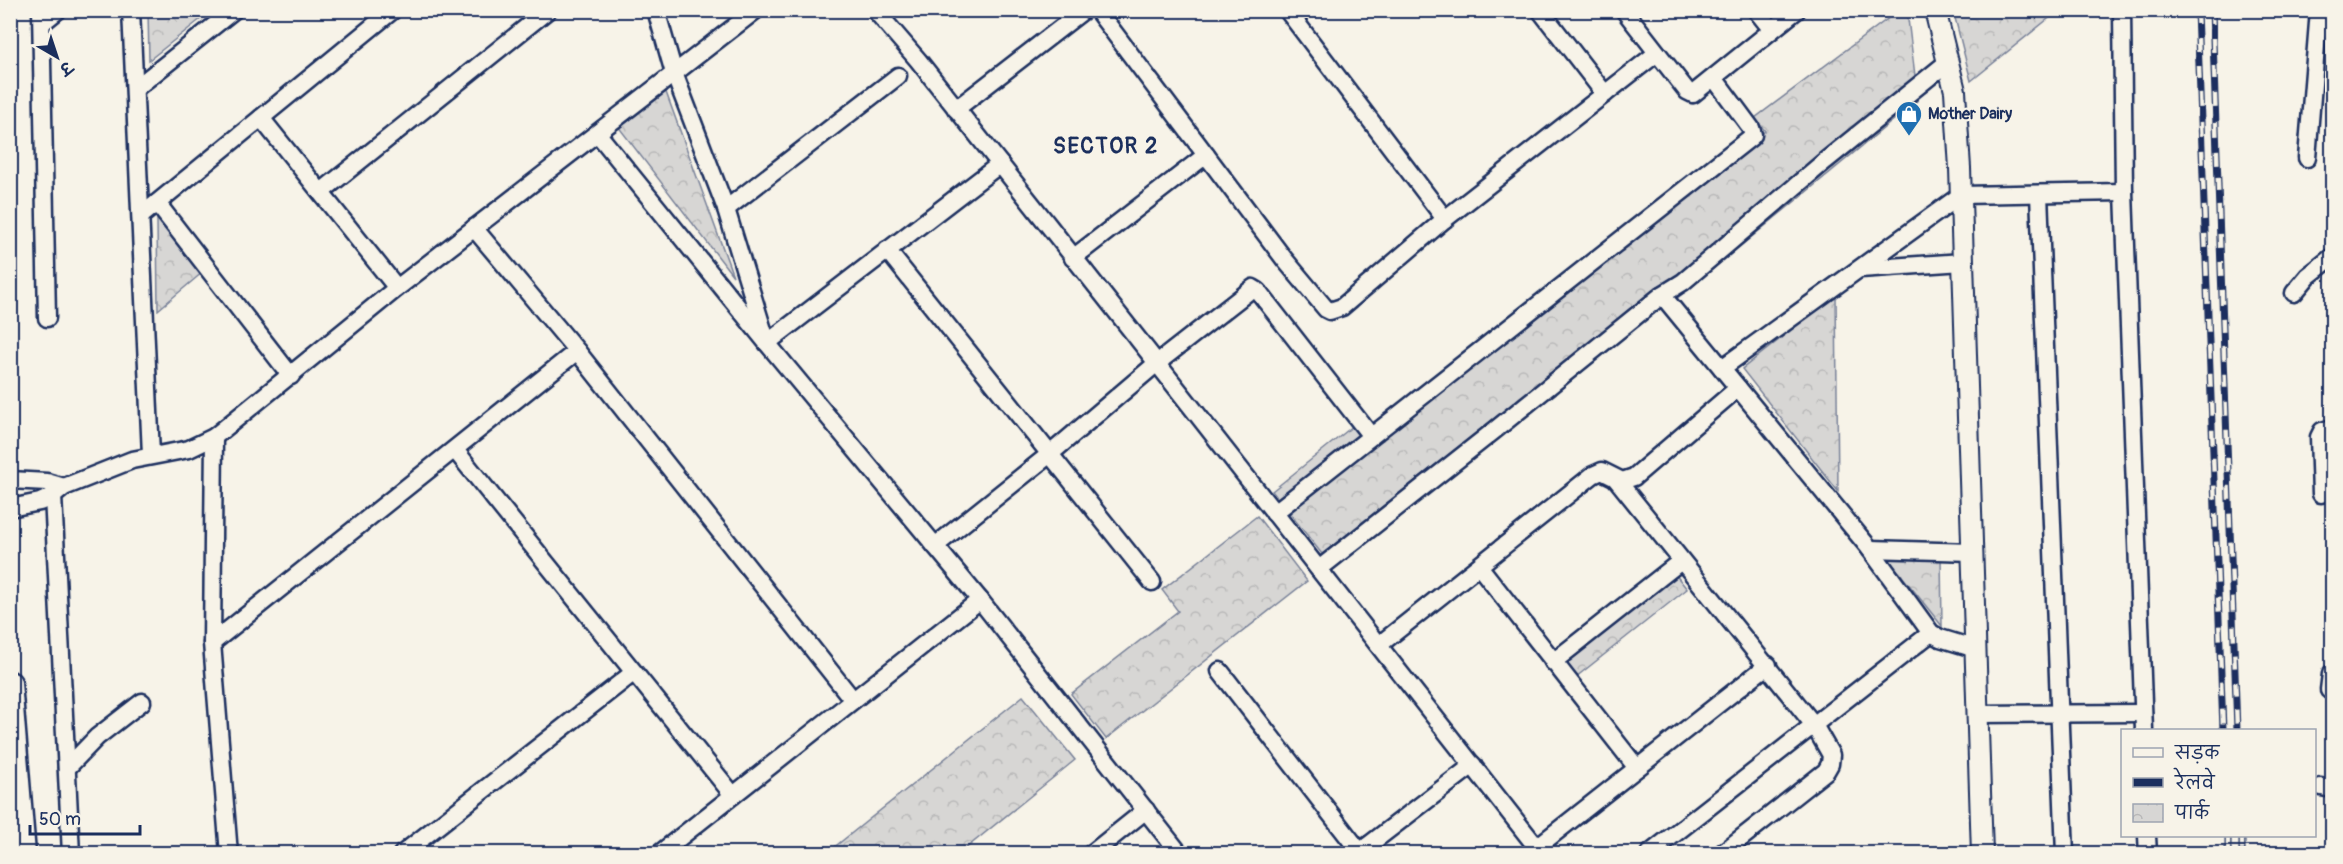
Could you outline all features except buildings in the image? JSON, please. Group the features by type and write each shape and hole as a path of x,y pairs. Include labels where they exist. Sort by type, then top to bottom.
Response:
{"main road":[{"path":"10,683 24,854"}],"street":[{"path":"47,318 41,16 58,10"},
{"path":"131,10 151,455"},
{"path":"136,88 234,10"},
{"path":"141,216 393,10"},
{"path":"321,192 548,10"},
{"path":"656,10 674,73 726,209 767,343"},
{"path":"10,508 40,502 58,491 109,468 151,455 189,449 214,437 397,288 756,10"},
{"path":"875,10 1000,164 1540,850 1637,768 1768,665"},
{"path":"956,109 1084,10"},
{"path":"1097,10 1285,260 1330,311 1342,307 1445,219 1657,53"},
{"path":"1287,10 1445,219"},
{"path":"1540,10 1605,94"},
{"path":"1624,10 1693,94 1797,10"},
{"path":"1756,10 1772,30"},
{"path":"1935,10 1955,92 1961,195 1982,854"},
{"path":"2122,10 2124,192 2144,729"},
{"path":"2307,158 2319,10"},
{"path":"1319,569 1496,430 1662,295 1683,282 1949,61"},
{"path":"726,209 898,76"},
{"path":"1274,513 1750,138 1753,135 1751,128 1714,78"},
{"path":"261,118 397,288"},
{"path":"598,134 980,600 1180,854"},
{"path":"1073,258 1206,155"},
{"path":"767,343 1000,164"},
{"path":"1722,368 1961,195 2124,192"},
{"path":"2039,194 2065,854"},
{"path":"157,203 291,376"},
{"path":"474,228 577,351 853,700"},
{"path":"887,250 1152,582"},
{"path":"2294,293 2308,276 2332,256"},
{"path":"1859,269 1963,262"},
{"path":"935,546 1250,289 1256,288 1371,436"},
{"path":"1662,295 1870,549 1931,633 1976,650"},
{"path":"212,644 577,351"},
{"path":"1617,480 1622,481 1634,477 1738,388"},
{"path":"2320,494 2319,437 2322,431 2332,428"},
{"path":"214,437 212,644 229,854"},
{"path":"455,450 733,795"},
{"path":"1379,645 1593,475 1602,471 1617,480 1815,725 1831,755 1826,771 1721,854"},
{"path":"10,480 46,482 58,491"},
{"path":"58,491 71,854"},
{"path":"1870,549 1973,552"},
{"path":"1553,662 1681,561"},
{"path":"1479,566 1637,768"},
{"path":"659,854 980,600"},
{"path":"1649,854 1931,633"},
{"path":"1220,670 1359,853 1473,765"},
{"path":"402,854 633,673"},
{"path":"68,768 97,737 142,702"},
{"path":"1977,714 2144,713"},
{"path":"1091,854 1146,810"},
{"path":"2147,837 2148,854"}],"green space":[{"path":"148,10 211,10 211,11 149,60"},
{"path":"1953,10 2058,10 2058,11 1971,81"},
{"path":"1898,11 1907,11 1918,100 1675,300 1664,285 1322,554 1272,491 1353,426 1371,446 1765,131 1755,118"},
{"path":"663,84 733,276 614,121"},
{"path":"157,218 203,272 158,310"},
{"path":"1836,295 1838,491 1742,369"},
{"path":"1257,516 1307,581 1106,739 1071,694 1178,611 1162,590"},
{"path":"1886,556 1941,558 1942,626"},
{"path":"1675,574 1687,589 1576,677 1563,662"},
{"path":"1023,696 1075,760 960,853 827,853"}],"shaded area":[{"path":"276,846 276,853 251,853 251,847"}],"railway":[{"path":"2197,10 2223,729"},
{"path":"2212,10 2237,729"},
{"path":"2228,837 2228,854"},
{"path":"2242,837 2242,854"}],"place":[{"name":"Mother Dairy","path":"1909,137"}],"district":[{"name":"SECTOR 2","path":"1106,146"}]}
